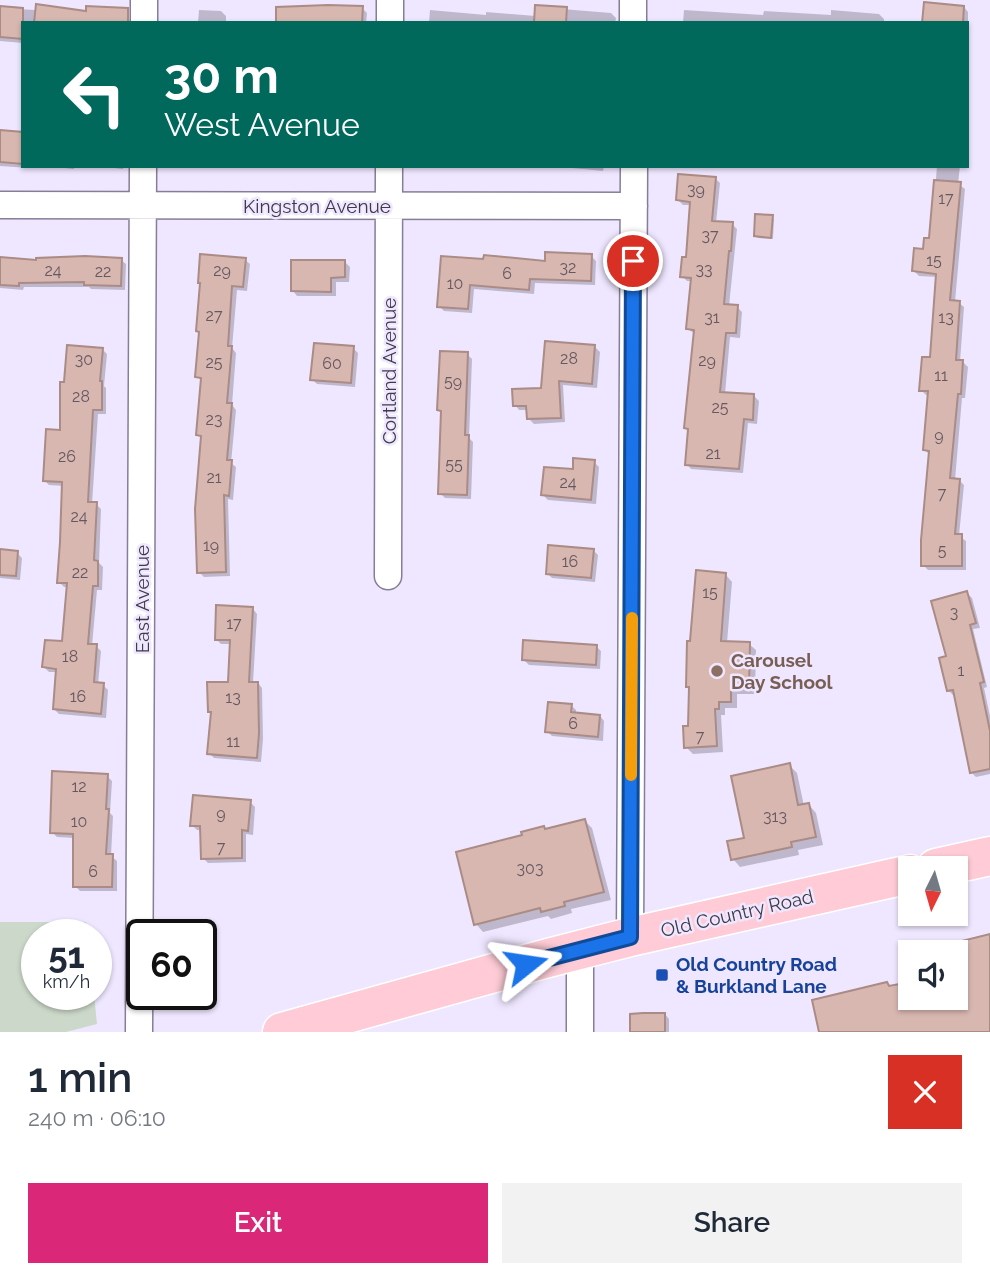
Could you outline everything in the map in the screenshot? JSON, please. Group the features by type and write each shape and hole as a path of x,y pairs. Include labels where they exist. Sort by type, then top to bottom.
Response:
{"main road":[{"path":"968,861 990,856"},
{"name":"Old Country Road","path":"289,1031 630,937 898,877"}],"street":[{"path":"144,0 144,21"},
{"path":"390,0 390,21"},
{"path":"633,0 633,21"},
{"name":"East Avenue","path":"139,1032 143,168"},
{"name":"Cortland Avenue","path":"388,576 389,168"},
{"path":"630,937 634,168"},
{"name":"Kingston Avenue","path":"0,205 634,206"},
{"path":"580,950 580,1032"}],"green space":[{"path":"0,922 21,922 21,1010 96,1010 97,1024 66,1032 0,1032"}],"building":[{"path":"924,2 964,6 963,21 922,21"},
{"path":"36,4 86,11 86,6 128,8 128,21 34,21"},
{"path":"535,5 567,7 566,21 534,21"},
{"path":"0,6 23,8 21,39 0,37"},
{"path":"363,6 362,21 276,21 276,7"},
{"path":"0,130 21,132 21,164 0,162"},
{"path":"678,174 716,177 712,221 733,222 724,304 738,305 736,333 726,333 720,392 754,394 753,420 744,419 739,469 685,465 688,429 684,428 694,330 686,329 691,278 680,277 682,257 686,257 690,202 676,200"},
{"path":"934,180 961,182 950,300 960,301 956,360 963,360 950,478 960,479 955,534 962,534 962,566 921,566 929,451 923,450 928,391 919,391 922,357 930,357 936,274 912,271 914,248 923,249 924,238 929,238"},
{"path":"755,214 773,215 771,238 754,236"},
{"path":"545,252 592,254 591,281 530,279 529,290 470,285 468,309 437,307 441,256 483,259 484,255 545,261"},
{"path":"200,254 246,258 243,287 232,286 228,346 232,346 227,403 232,403 227,460 232,460 229,496 224,495 226,572 197,573 195,509 201,436 196,435 201,378 195,377 199,332 196,331"},
{"path":"85,256 122,258 121,286 84,285 84,282 0,285 0,257 36,260"},
{"path":"291,260 345,260 345,277 331,278 331,292 291,291"},
{"path":"545,341 595,345 592,384 559,381 561,418 527,419 526,406 513,406 512,389 541,388"},
{"path":"314,343 354,346 351,383 310,380"},
{"path":"67,345 103,348 100,381 102,410 93,410 88,502 97,502 94,560 98,561 98,586 93,586 88,644 97,644 94,682 104,683 101,714 53,709 56,669 42,667 45,640 62,641 67,583 57,583 62,482 43,481 46,429 60,430 60,382 64,382"},
{"path":"440,351 468,352 465,435 469,435 467,495 438,494 441,411 437,410"},
{"path":"573,458 595,460 591,500 541,495 544,467 573,469"},
{"path":"548,545 594,549 591,578 546,574"},
{"path":"0,549 18,551 16,576 0,575"},
{"path":"696,570 726,573 721,641 750,642 749,688 731,688 731,702 719,702 719,709 715,709 717,746 684,748 683,726 688,726 687,641 690,641"},
{"path":"967,591 976,623 970,625 984,682 980,683 990,731 990,769 970,773 953,690 947,691 939,658 946,656 931,601"},
{"path":"216,605 253,607 249,682 258,682 257,758 207,754 211,712 208,712 207,682 228,682 230,640 215,640"},
{"path":"523,640 597,645 596,665 522,660"},
{"path":"548,702 572,704 571,712 600,715 598,737 545,732"},
{"path":"790,763 798,805 809,803 816,837 791,842 792,847 731,860 727,841 744,838 731,776"},
{"path":"52,771 108,774 106,854 113,854 112,887 73,887 73,834 50,833"},
{"path":"193,795 251,800 248,831 242,830 242,858 201,859 200,826 190,826"},
{"path":"585,819 604,892 564,902 565,906 541,912 540,908 474,925 456,852 522,835 521,832 544,826 545,829"},
{"path":"990,934 990,1032 819,1032 812,1000 887,982 889,986 898,984 898,1010 968,1010 966,940"},
{"path":"665,1013 665,1032 630,1032 630,1014"}],"slow traffic":[{"path":"631,775 632,618"}],"place":[{"name":"Carousel Day School","path":"717,671"},
{"name":"Old Country Road & Burkland Lane","path":"662,975"}],"route":[{"path":"526,964 630,937 633,261"}]}
